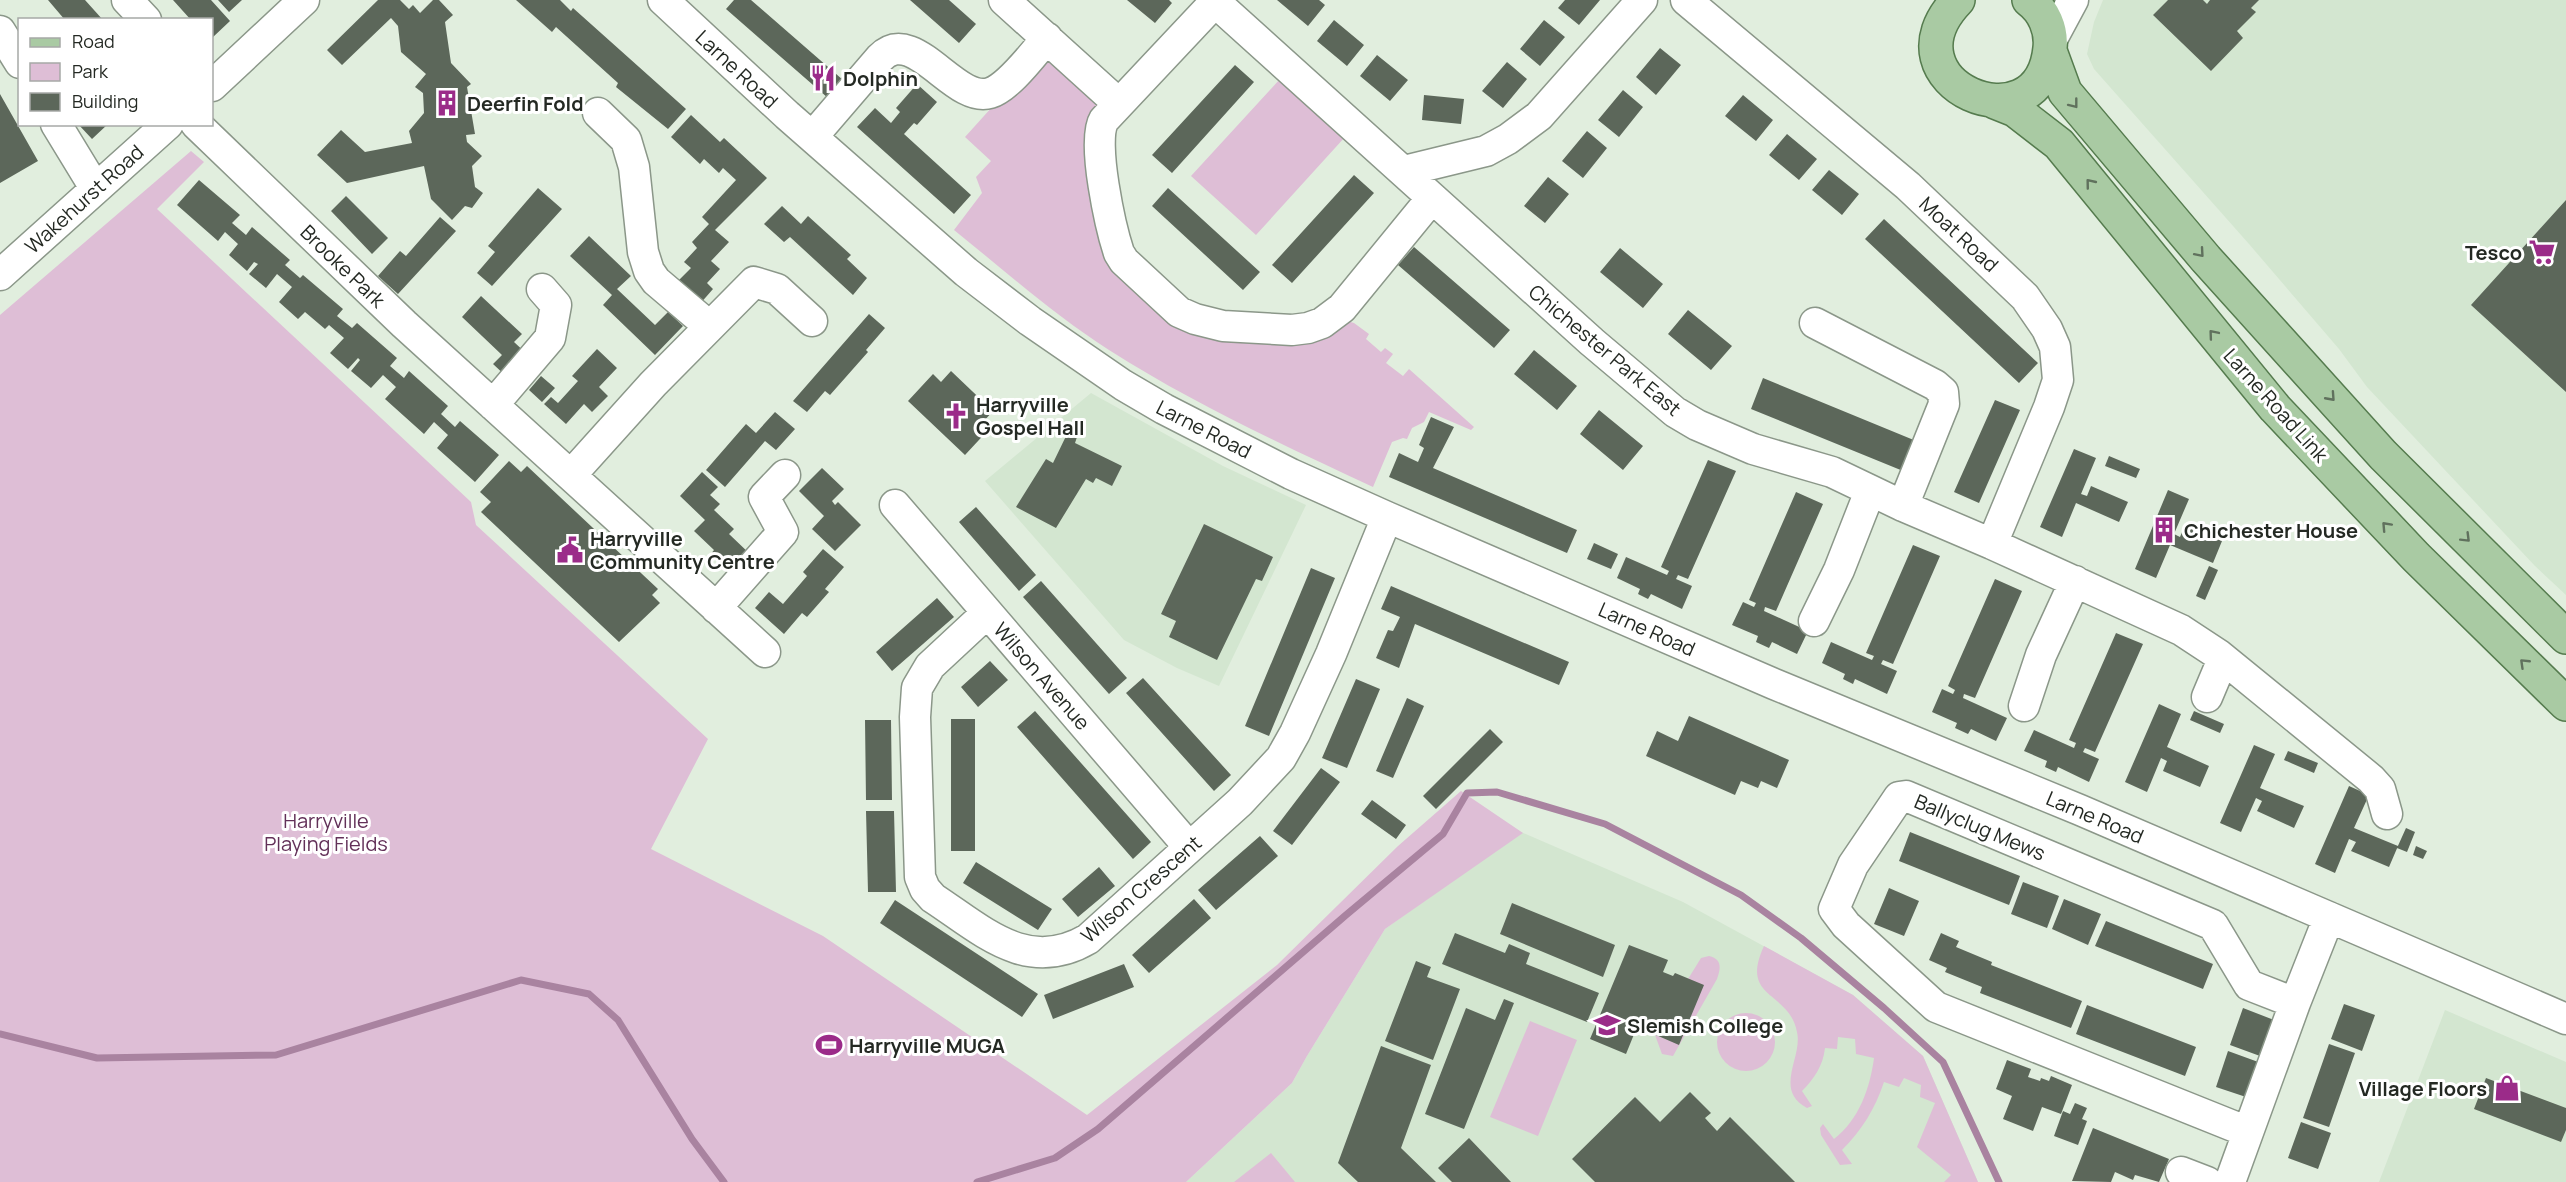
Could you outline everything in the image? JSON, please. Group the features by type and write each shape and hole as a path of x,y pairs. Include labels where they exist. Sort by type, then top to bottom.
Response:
{"main road":[{"path":"1926,0 1937,45"},
{"path":"1937,45 1943,20 1958,0"},
{"path":"2029,0 2043,15 2049,27 2051,46 2065,92 2206,259 2383,454 2566,637"},
{"name":"Larne Road Link","path":"1937,45 1940,63 1948,78 1961,91 1977,99 1995,102 2015,111 2059,144 2275,408 2416,557 2566,704"},
{"path":"1995,102 2013,98 2029,90 2042,76 2049,59 2051,46"}],"street":[{"path":"127,0 144,18"},
{"path":"213,85 303,0"},
{"name":"Larne Road","path":"663,0 966,272 1030,321 1123,386 1290,474 1387,517 1774,684 2080,810 2556,1015"},
{"path":"1004,0 1119,104"},
{"path":"1404,171 1486,151 1524,129 1539,116 1642,0"},
{"name":"Moat Road","path":"1686,0 1908,186 2025,297 2047,329 2055,347 2058,380 2049,408 1992,544"},
{"path":"2051,46 2073,0"},
{"path":"1214,1 1101,124 1099,147 1116,245 1124,261 1179,312 1201,321 1223,326 1292,330 1318,325 1342,308 1432,198"},
{"name":"Chichester Park East","path":"1214,1 1592,342 1675,412 1697,426 1753,449 1832,472 2181,630 2223,658 2371,780 2380,789 2387,814"},
{"path":"0,31 18,60"},
{"path":"813,136 882,55 889,51 910,51 968,91 987,94 1004,85 1047,38"},
{"path":"598,113 626,140 634,167 643,252 649,271 656,281 710,326"},
{"path":"57,126 95,188"},
{"name":"Wakehurst Road","path":"0,275 166,126"},
{"name":"Brooke Park","path":"198,126 404,324 765,652"},
{"path":"571,476 710,326 754,282 777,290 812,321"},
{"path":"493,405 550,338 556,305 542,290"},
{"path":"1815,323 1935,385 1943,392 1944,404 1903,506"},
{"path":"716,608 783,532 764,497 785,476"},
{"path":"1814,621 1839,570 1870,490"},
{"name":"Wilson Avenue","path":"895,505 1189,847"},
{"name":"Wilson Crescent","path":"987,613 930,666 921,678 916,693 920,876 928,893 1006,945 1029,953 1050,953 1072,947 1088,939 1240,802 1287,749 1331,654 1387,517"},
{"path":"2024,706 2041,655 2075,581"},
{"path":"2207,697 2223,658"},
{"name":"Ballyclug Mews","path":"2248,1132 1936,1007 1846,925 1834,909 1853,866 1899,797 1906,796 2213,925 2250,985 2295,1003"},
{"path":"2230,1182 2329,917"}],"shaded area":[{"path":"2103,0 2566,0 2566,595 2535,566 2367,387 2339,349 2249,244 2094,69 2087,54 2094,22"},
{"path":"1091,393 1223,466 1306,505 1219,686 1177,668 1124,640 985,481"},
{"name":"Slemish College","path":"1521,832 1683,902 1853,995 1923,1056 1978,1182 1186,1182 1292,1083 1385,929"},
{"path":"2445,1010 2566,1062 2566,1182 2379,1182"}],"green space":[{"path":"1045,53 1096,84 1113,245 1172,315 1344,320 1354,323 1369,334 1366,339 1381,352 1385,348 1393,354 1386,363 1403,376 1409,369 1474,427 1471,430 1429,412 1424,422 1412,428 1407,439 1392,442 1373,487 1238,423 1109,350 1030,292 954,230 982,193 976,177 991,161 965,137 1038,56"},
{"path":"1280,79 1345,137 1256,235 1191,176"},
{"name":"Harryville Playing Fields","path":"191,151 204,162 157,209 471,502 476,525 708,739 651,849 823,936 1087,1115 1277,965 1398,846 1461,791 1523,833 1385,929 1292,1083 1186,1182 0,1182 0,315"},
{"path":"1764,946 1853,995 1923,1056 1978,1182 1944,1182 1951,1175 1917,1147 1935,1103 1920,1097 1921,1085 1904,1078 1899,1087 1884,1082 1867,1119 1842,1150 1852,1164 1840,1165 1821,1135 1820,1128 1823,1124 1834,1139 1850,1123 1862,1103 1870,1081 1874,1058 1856,1054 1855,1039 1838,1037 1837,1049 1825,1048 1817,1072 1802,1091 1812,1106 1807,1108 1797,1101 1790,1083 1798,1042 1797,1032 1785,1008 1761,986 1757,976 1758,963"},
{"path":"1709,956 1718,962 1717,979 1673,1056 1662,1054 1655,1035 1679,1044 1703,986 1688,979 1701,958"},
{"path":"1746,1013 1757,1015 1770,1026 1775,1042 1773,1053 1762,1066 1746,1071 1735,1069 1722,1058 1717,1042 1719,1031 1730,1018"},
{"path":"1530,1021 1577,1040 1538,1136 1490,1117"},
{"path":"1271,1153 1295,1182 1234,1182"}],"building":[{"path":"48,0 85,0 101,18 63,18"},
{"path":"173,0 211,0 230,21 213,37 213,18 189,18"},
{"path":"218,0 242,0 229,12"},
{"name":"Deerfin Fold","path":"378,0 400,0 409,9 413,5 420,13 433,0 439,0 453,15 445,22 451,63 471,84 467,87 475,134 466,135 467,142 482,156 472,166 475,187 483,193 472,208 465,206 452,220 431,199 424,166 347,183 317,155 341,130 365,152 412,143 409,131 424,113 423,93 415,87 426,74 401,52 398,26 391,18 342,65 327,50"},
{"path":"516,0 560,0 571,11 573,8 686,109 668,129 616,87 618,83 556,27 552,32"},
{"path":"734,0 751,0 843,80 828,98 726,9"},
{"path":"910,0 949,0 976,24 959,43"},
{"path":"1127,0 1169,0 1172,3 1155,23"},
{"path":"1277,0 1319,0 1325,5 1308,26"},
{"path":"1565,0 1600,0 1579,25 1558,8"},
{"path":"2168,0 2203,0 2207,4 2210,0 2259,0 2251,8 2256,12 2237,31 2243,38 2211,71 2153,15"},
{"path":"1334,20 1364,45 1347,66 1317,41"},
{"path":"1544,20 1565,37 1540,66 1520,49"},
{"path":"1660,48 1681,65 1656,95 1636,77"},
{"path":"1377,55 1408,80 1390,101 1360,76"},
{"path":"1507,62 1527,79 1503,108 1482,91"},
{"path":"1235,65 1254,82 1172,173 1152,155"},
{"path":"917,84 937,102 917,125 914,123 904,134 971,195 954,214 857,127 875,108 891,123 900,112 896,108"},
{"path":"1623,90 1643,107 1619,137 1598,120"},
{"path":"0,94 38,161 0,183"},
{"path":"1424,95 1464,99 1461,124 1422,120"},
{"path":"1743,95 1773,120 1756,141 1725,116"},
{"path":"691,115 720,142 724,138 767,178 715,230 729,242 711,261 720,269 707,283 713,289 699,305 676,283 691,268 684,262 697,248 692,242 709,224 702,217 736,180 723,168 719,173 704,159 700,164 671,137"},
{"path":"80,126 106,126 92,139"},
{"path":"1587,131 1607,148 1583,178 1562,161"},
{"path":"1787,134 1817,159 1799,180 1769,155"},
{"path":"1829,170 1859,194 1842,215 1812,190"},
{"path":"1354,175 1374,193 1292,283 1272,265"},
{"path":"1548,177 1569,194 1545,223 1524,206"},
{"path":"199,180 240,215 232,223 246,235 252,227 290,260 285,265 300,278 303,275 343,309 337,316 352,328 357,323 397,358 390,366 404,378 409,371 448,406 441,414 455,427 460,421 499,455 475,482 437,448 448,435 434,422 424,434 385,399 396,387 383,375 371,388 351,371 360,360 358,358 348,369 330,353 344,338 329,325 325,329 305,312 298,319 279,302 292,287 277,274 266,288 249,274 258,264 254,262 247,271 229,255 238,244 225,232 218,241 177,205"},
{"path":"538,188 562,209 492,286 477,273 495,252 488,246"},
{"path":"1168,188 1260,272 1243,290 1152,206"},
{"path":"346,196 388,238 372,254 331,211"},
{"name":"Tesco","path":"2566,200 2566,392 2471,305"},
{"path":"782,206 801,224 808,216 851,255 847,259 867,278 853,295 790,237 784,242 764,224"},
{"path":"440,217 456,231 398,294 378,276 400,251 406,256"},
{"path":"1884,219 2038,363 2019,383 1865,239"},
{"path":"589,236 631,276 617,289 655,325 668,312 683,326 655,355 603,305 612,295 570,256"},
{"path":"1414,247 1510,330 1494,348 1398,265"},
{"path":"1620,248 1663,284 1643,308 1600,272"},
{"path":"481,296 522,334 514,342 529,356 508,378 493,364 502,355 462,317"},
{"path":"1688,310 1732,346 1711,370 1668,334"},
{"path":"869,314 885,328 866,350 868,352 830,395 825,391 807,412 793,401"},
{"path":"597,349 617,368 599,387 608,396 592,412 584,404 566,424 544,404 551,397 558,403 578,381 572,376"},
{"path":"1534,350 1577,386 1557,410 1514,374"},
{"name":"Harryville Gospel Hall","path":"951,371 993,411 984,421 991,427 965,455 908,401 933,374 941,382"},
{"path":"541,376 555,388 542,402 529,390"},
{"path":"1763,378 1921,443 1908,473 1751,409"},
{"path":"1995,400 2020,410 1979,503 1954,492"},
{"path":"1599,410 1643,446 1623,470 1580,434"},
{"path":"775,412 795,429 776,450 765,441 725,487 706,470 746,424 756,433"},
{"path":"1431,417 1454,427 1433,468 1577,530 1567,553 1389,477 1399,453 1418,462 1424,448 1419,445"},
{"path":"1068,432 1077,437 1075,443 1122,466 1112,486 1096,478 1093,483 1086,479 1056,528 1016,507 1046,459 1053,463"},
{"path":"2074,449 2096,458 2081,494 2087,496 2091,486 2128,502 2119,522 2076,503 2062,537 2040,527"},
{"path":"2109,456 2140,469 2136,478 2105,466"},
{"path":"1708,460 1736,471 1688,579 1678,575 1676,579 1692,586 1682,609 1651,594 1648,599 1638,594 1640,589 1617,578 1626,557 1667,575 1669,571 1661,567"},
{"name":"Harryville Community Centre","path":"509,461 521,472 527,466 658,589 652,595 660,603 619,642 481,512 491,502 480,492"},
{"path":"822,468 844,489 832,501 835,505 838,502 861,525 835,551 812,529 824,516 799,491"},
{"path":"702,472 718,487 710,495 720,504 714,510 734,529 729,534 751,555 732,575 710,555 714,550 694,531 705,520 680,496"},
{"name":"Chichester House","path":"2168,490 2189,499 2174,534 2180,537 2185,525 2222,541 2213,563 2170,545 2156,578 2135,569"},
{"path":"1796,492 1823,504 1776,611 1765,607 1764,611 1808,631 1797,654 1772,642 1769,648 1756,642 1758,636 1732,625 1743,602 1754,607 1756,603 1749,600"},
{"path":"976,507 1036,575 1019,591 959,522"},
{"path":"1204,524 1273,557 1262,581 1256,579 1217,660 1169,637 1176,621 1161,614"},
{"path":"1594,543 1618,554 1611,569 1587,559"},
{"path":"1913,545 1940,556 1893,664 1883,660 1881,664 1897,671 1887,694 1855,679 1853,684 1843,679 1845,674 1822,663 1831,642 1872,660 1874,656 1866,653"},
{"path":"823,549 844,567 825,589 829,592 807,617 802,613 784,634 755,608 769,592 783,604 807,576 803,572"},
{"path":"2209,566 2218,570 2205,600 2196,596"},
{"path":"1311,568 1335,578 1269,736 1245,726"},
{"path":"1995,579 2022,591 1975,698 1964,694 1963,698 2007,718 1996,741 1971,729 1968,734 1955,728 1957,723 1932,712 1942,689 1953,694 1955,690 1948,686"},
{"path":"1041,581 1127,678 1109,694 1023,597"},
{"path":"1391,586 1569,662 1559,685 1415,624 1399,668 1376,658 1388,630 1393,631 1400,617 1381,609"},
{"path":"937,598 954,617 892,671 876,652"},
{"path":"2116,633 2143,644 2095,752 2085,748 2083,752 2099,759 2089,782 2058,767 2056,772 2045,767 2047,761 2024,751 2034,730 2074,748 2076,743 2069,740"},
{"path":"990,661 1008,680 978,707 961,687"},
{"path":"1143,678 1231,775 1214,791 1126,693"},
{"path":"1356,679 1380,689 1347,768 1322,758"},
{"path":"1407,698 1424,706 1393,778 1376,771"},
{"path":"2159,704 2181,714 2167,747 2209,766 2200,787 2163,771 2167,761 2161,758 2147,792 2125,782"},
{"path":"1035,711 1151,842 1133,859 1017,727"},
{"path":"2194,711 2224,724 2220,733 2190,720"},
{"path":"1689,716 1789,760 1777,788 1761,781 1758,788 1741,781 1735,795 1646,756 1657,731 1678,741"},
{"path":"951,719 975,719 975,851 951,851"},
{"path":"865,720 891,720 892,800 866,800"},
{"path":"1490,729 1503,742 1436,809 1423,796"},
{"path":"2254,745 2275,754 2260,788 2304,806 2294,828 2257,811 2262,801 2256,798 2241,832 2220,823"},
{"path":"2288,751 2318,763 2314,773 2284,760"},
{"path":"1321,768 1340,782 1292,845 1273,831"},
{"path":"2349,786 2369,795 2354,828 2398,846 2389,867 2351,851 2356,842 2349,839 2335,873 2315,864"},
{"path":"1372,800 1406,825 1396,839 1361,814"},
{"path":"866,811 894,811 896,892 868,892"},
{"path":"2406,828 2415,832 2407,852 2397,848"},
{"path":"1910,832 2020,876 2009,905 1899,861"},
{"path":"1260,836 1278,856 1216,910 1198,890"},
{"path":"2416,846 2427,851 2423,859 2413,855"},
{"path":"976,862 1052,909 1038,930 963,883"},
{"path":"1099,867 1115,886 1078,917 1062,899"},
{"path":"2023,882 2059,896 2047,928 2011,914"},
{"path":"1889,888 1919,901 1904,936 1874,924"},
{"path":"1194,899 1211,918 1149,973 1132,955"},
{"path":"2064,899 2101,914 2088,945 2052,929"},
{"path":"895,900 1038,994 1022,1017 880,923"},
{"path":"1512,903 1615,945 1603,977 1500,934"},
{"path":"2106,921 2213,964 2203,989 2095,946"},
{"path":"1455,933 1505,953 1509,944 1530,953 1526,964 1599,993 1587,1022 1442,964"},
{"path":"1941,933 1959,941 1956,947 1992,962 1991,965 2082,1001 2071,1028 1980,993 1982,987 1945,972 1947,968 1929,960"},
{"path":"1629,945 1668,960 1663,972 1673,976 1675,973 1704,985 1679,1045 1649,1032 1651,1026 1639,1022 1626,1054 1590,1039"},
{"path":"1416,961 1431,967 1427,977 1460,989 1433,1060 1385,1041"},
{"path":"1124,964 1134,987 1053,1019 1044,995"},
{"path":"1504,999 1514,1003 1464,1129 1425,1114 1466,1008 1495,1020"},
{"path":"2344,1004 2375,1015 2362,1051 2331,1039"},
{"path":"2087,1005 2196,1047 2185,1076 2076,1034"},
{"path":"2243,1008 2274,1020 2260,1056 2230,1045"},
{"path":"2329,1044 2355,1053 2329,1127 2303,1118"},
{"path":"1381,1046 1431,1065 1401,1148 1436,1182 1358,1182 1338,1163"},
{"path":"2228,1051 2261,1063 2249,1098 2216,1087"},
{"path":"2007,1060 2031,1069 2028,1077 2049,1081 2051,1076 2072,1085 2061,1114 2042,1107 2033,1131 2003,1119 2012,1096 1996,1089"},
{"path":"2486,1078 2566,1108 2566,1130 2561,1142 2474,1109"},
{"path":"1690,1092 1711,1113 1705,1118 1717,1131 1730,1117 1795,1182 1595,1182 1572,1159 1635,1097 1660,1122"},
{"path":"2075,1103 2087,1108 2082,1119 2087,1121 2078,1145 2054,1136 2063,1111 2070,1114"},
{"path":"2301,1122 2331,1133 2318,1169 2288,1158"},
{"path":"2093,1128 2169,1159 2159,1182 2135,1175 2133,1180 2115,1172 2111,1182 2072,1181"},
{"path":"1469,1138 1511,1182 1452,1182 1438,1168"}],"waterway":[{"path":"977,1182 1055,1158 1098,1129 1443,834 1467,793 1497,792 1605,824 1741,895 1801,938 1884,1008 1943,1062 1999,1182"},
{"path":"0,1034 97,1058 276,1055 521,980 589,994 618,1020 692,1139 724,1182"}],"place":[{"name":"Dolphin","path":"823,78"},
{"name":"Deerfin Fold","path":"447,103"},
{"name":"Tesco","path":"2542,252"},
{"name":"Harryville Gospel Hall","path":"956,416"},
{"name":"Chichester House","path":"2164,530"},
{"name":"Harryville Community Centre","path":"570,550"},
{"name":"Slemish College","path":"1607,1025"},
{"name":"Harryville MUGA","path":"829,1045"},
{"name":"Village Floors","path":"2507,1088"}]}
